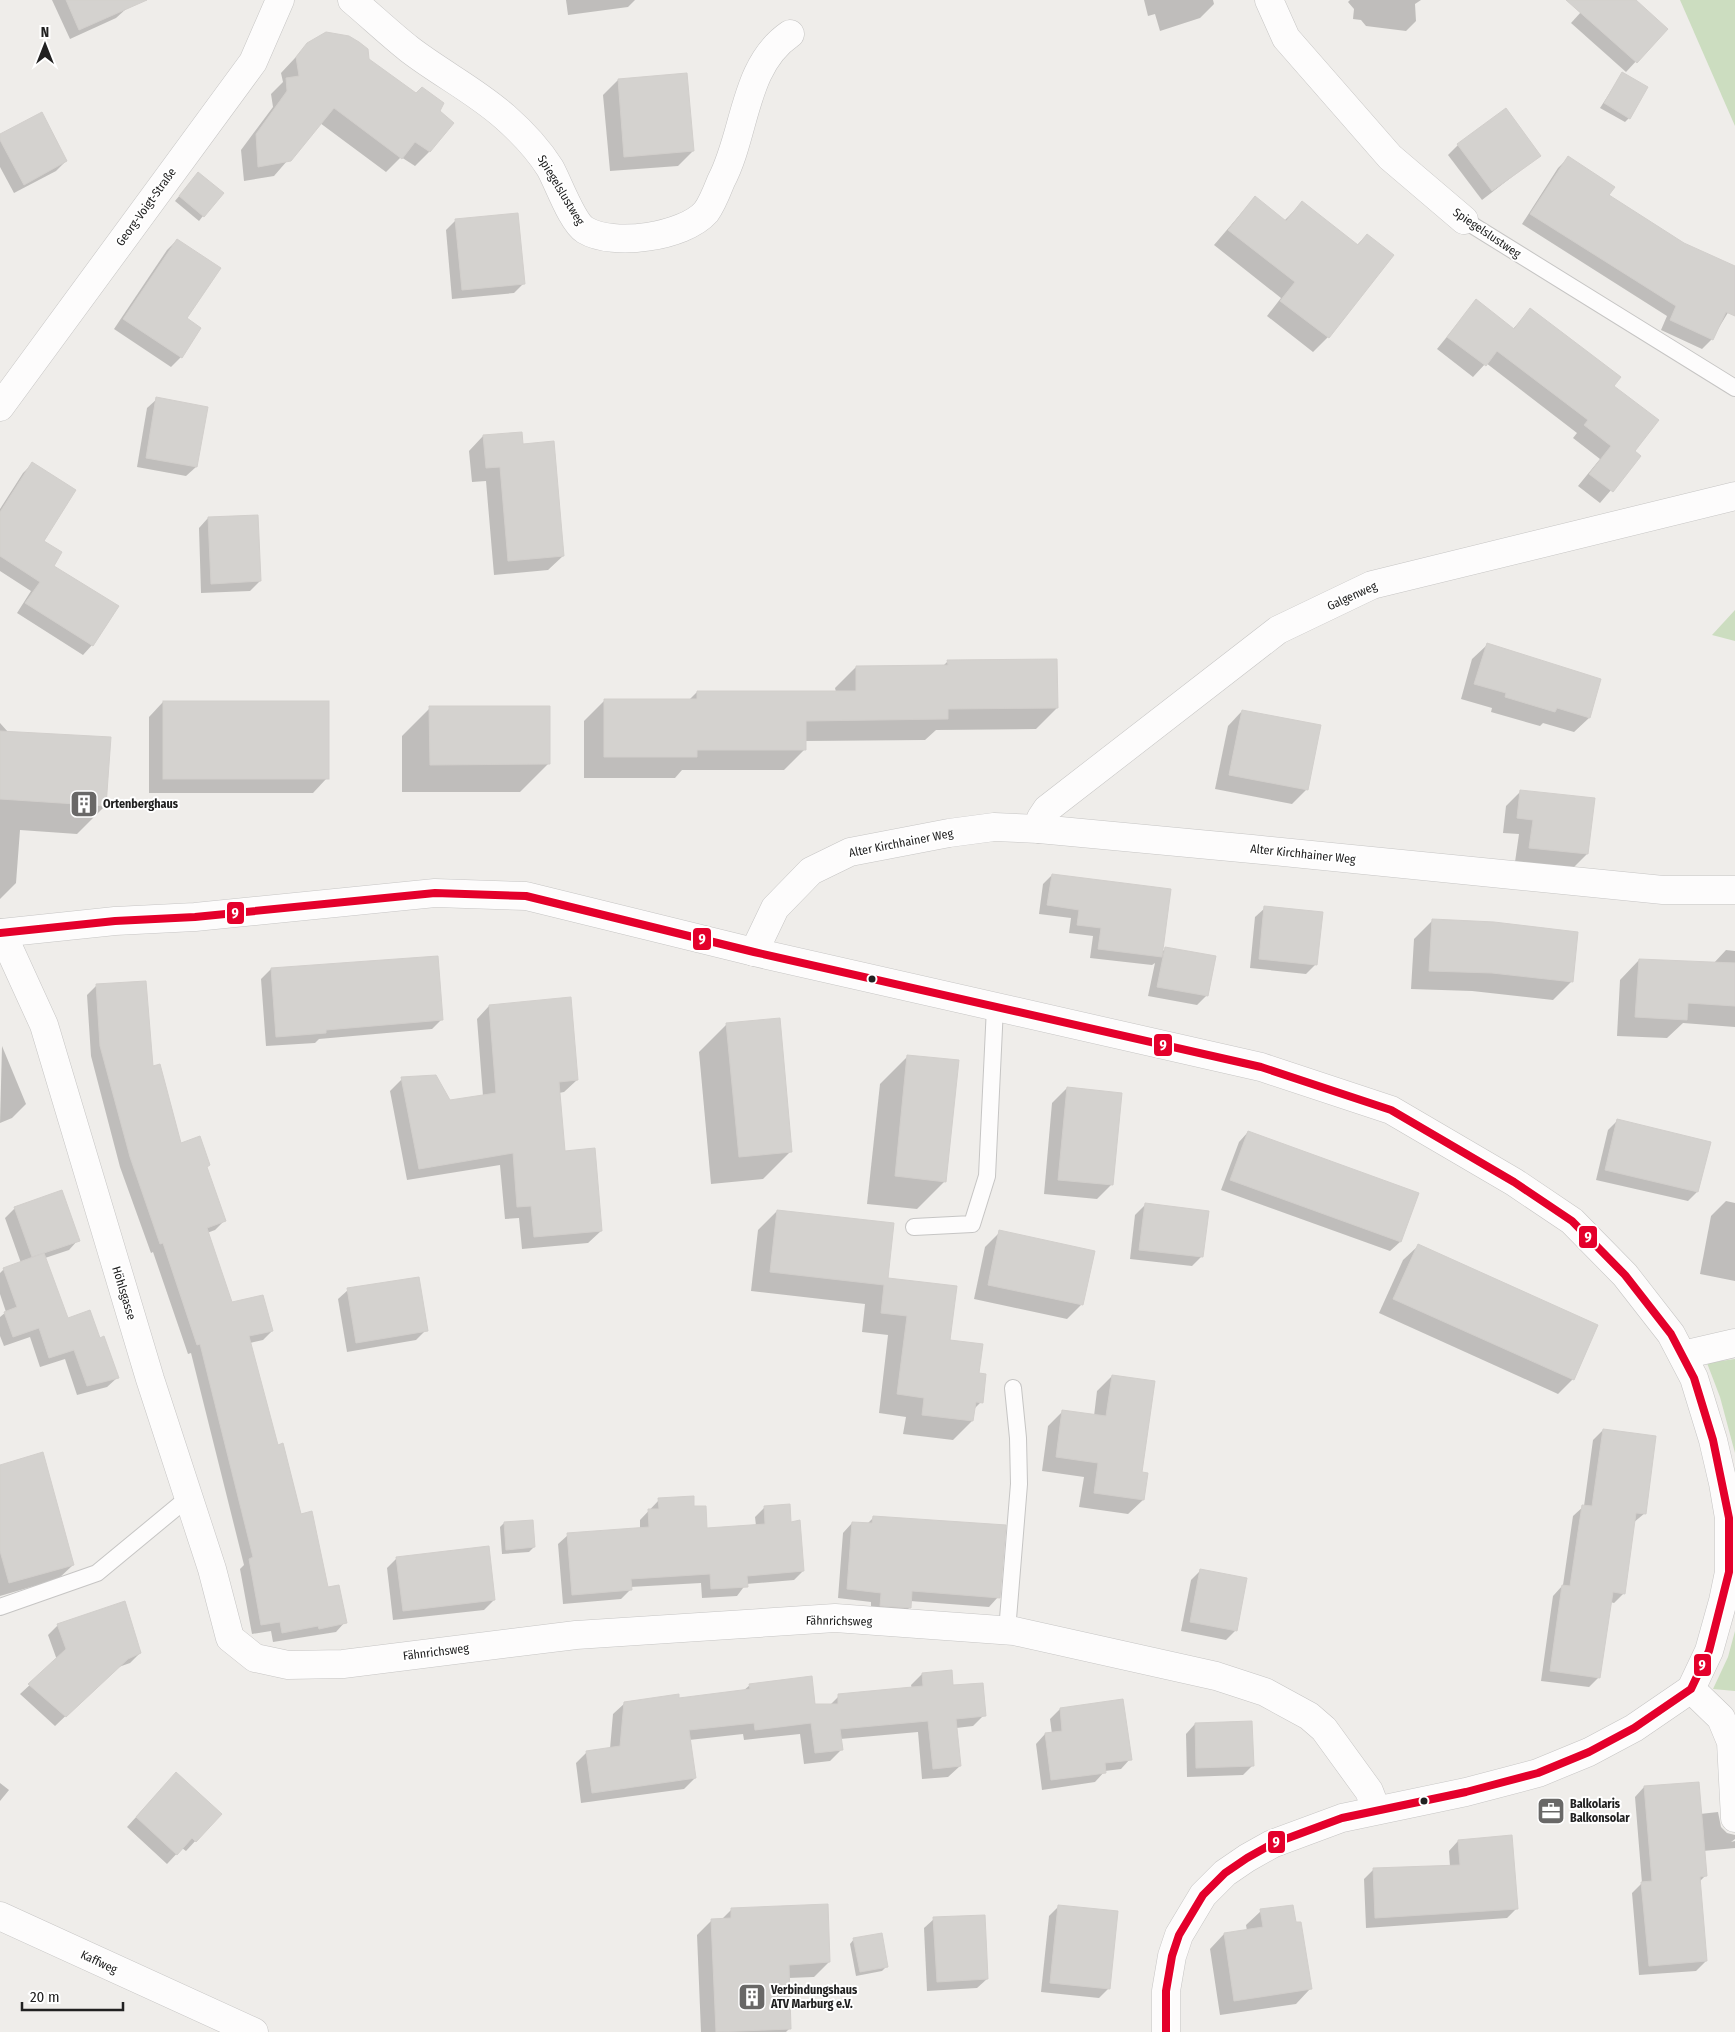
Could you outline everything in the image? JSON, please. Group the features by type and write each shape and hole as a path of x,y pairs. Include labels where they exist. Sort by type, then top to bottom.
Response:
{"street":[{"name":"Georg-Voigt-Straße","path":"0,407 253,62 280,0"},
{"name":"Spiegelslustweg","path":"352,0 409,49 504,116 528,139 550,168 564,199 584,230 608,238 670,233 706,212 726,173 761,68 775,44 790,34"},
{"name":"Spiegelslustweg","path":"1269,0 1286,38 1390,157 1464,220"},
{"name":"Galgenweg","path":"1039,829 1041,818 1047,809 1192,695 1286,626 1372,585 1735,496"},
{"name":"Alter Kirchhainer Weg","path":"754,952 775,908 811,871 850,852 949,833 994,827 1039,829 1663,890 1735,890"},
{"path":"1,933 115,921 195,917 435,893 526,896 754,952 1261,1067 1391,1110 1514,1182 1572,1222 1643,1297 1671,1334 1694,1378 1724,1483 1729,1518 1729,1572 1724,1601 1709,1651 1691,1689 1634,1728 1589,1752 1538,1773 1466,1792 1376,1809 1342,1818 1272,1844 1225,1873 1203,1895 1179,1935 1172,1956 1166,1991 1166,2032"},
{"name":"Höhlsgasse","path":"1,933 44,1025 150,1378 212,1569 230,1638 245,1652"},
{"path":"1683,1355 1735,1343"},
{"name":"Fähnrichsweg","path":"245,1652 254,1658 288,1665 343,1664 576,1635 835,1618 1007,1631 1216,1676 1265,1692 1309,1716 1324,1729 1368,1791 1376,1809"},
{"path":"1691,1689 1721,1718 1731,1742 1735,1818"},
{"name":"Kaffweg","path":"0,1916 254,2032"}],"lane":[{"name":"Spiegelslustweg","path":"1464,220 1735,388"},
{"path":"914,1227 972,1224 987,1176 995,1007"},
{"path":"1007,1631 1019,1484 1018,1438 1013,1388"},
{"path":"0,1607 97,1573 189,1497"}],"green space":[{"path":"1680,0 1735,0 1735,126"},
{"path":"1735,610 1735,641 1712,635"},
{"path":"1735,1359 1735,1453 1720,1397 1707,1363"},
{"path":"1735,1631 1735,1691 1713,1689 1728,1657"}],"building":[{"path":"66,0 147,0 79,30"},
{"path":"1566,0 1636,0 1668,29 1637,63"},
{"path":"326,32 349,36 359,42 368,49 369,59 416,93 422,87 444,103 440,111 454,123 430,152 415,142 402,159 334,108 291,161 258,167 256,134 287,91 286,78 299,76 296,57 307,43"},
{"path":"1622,72 1648,87 1630,119 1604,103"},
{"path":"687,73 694,151 624,157 618,79"},
{"path":"1506,108 1541,156 1492,191 1457,144"},
{"path":"42,112 67,161 24,185 0,140 0,134"},
{"path":"1568,156 1615,187 1609,195 1684,243 1735,266 1735,316 1726,312 1713,340 1670,320 1676,306 1530,214"},
{"path":"198,172 224,193 204,217 179,196"},
{"path":"1255,196 1286,221 1302,201 1358,245 1367,234 1394,255 1329,338 1280,301 1295,282 1228,230"},
{"path":"518,213 525,284 462,290 455,219"},
{"path":"177,239 221,268 187,318 201,328 182,358 123,319"},
{"path":"1476,299 1514,329 1530,308 1621,377 1614,386 1659,420 1635,451 1641,456 1613,492 1589,474 1611,446 1584,425 1588,420 1497,351 1486,366 1447,337"},
{"path":"156,397 208,407 197,467 146,458"},
{"path":"522,432 523,444 554,441 564,556 508,561 500,467 486,468 483,435"},
{"path":"32,462 76,490 44,541 62,552 54,566 119,606 93,646 25,603 40,582 0,556 0,512"},
{"path":"258,515 261,581 211,584 208,517"},
{"path":"1487,643 1601,679 1590,718 1557,708 1555,712 1505,697 1506,693 1474,684"},
{"path":"1057,659 1058,708 948,709 948,719 806,721 806,750 697,750 697,757 604,757 604,699 697,699 697,691 856,691 856,666 948,665 947,660"},
{"path":"163,701 329,701 329,779 163,779"},
{"path":"429,706 550,706 550,764 430,765"},
{"path":"1242,710 1321,725 1308,790 1229,775"},
{"name":"Ortenberghaus","path":"0,731 111,737 106,806 0,799"},
{"path":"1520,790 1595,798 1588,854 1529,848 1533,820 1517,818"},
{"path":"1052,874 1171,889 1162,957 1098,949 1101,928 1077,925 1079,910 1047,905"},
{"path":"1264,906 1323,912 1317,965 1259,959"},
{"path":"1432,919 1494,922 1578,932 1573,982 1492,973 1429,971"},
{"path":"1165,947 1216,956 1208,996 1157,987"},
{"path":"438,956 443,1020 326,1030 326,1033 276,1037 271,968"},
{"path":"1639,959 1735,963 1735,1006 1688,1003 1687,1020 1635,1017"},
{"path":"146,981 153,1066 160,1064 181,1143 200,1136 210,1165 207,1167 226,1221 207,1228 232,1302 263,1295 273,1331 249,1336 278,1445 283,1443 301,1514 312,1511 328,1587 339,1585 347,1623 319,1629 318,1626 282,1633 280,1622 261,1625 249,1559 253,1557 200,1344 197,1345 163,1243 160,1244 130,1157 100,1046 96,984"},
{"path":"571,997 578,1080 559,1082 565,1151 595,1148 602,1231 534,1237 531,1206 517,1207 513,1153 419,1169 401,1077 436,1075 450,1100 496,1093 489,1005"},
{"path":"780,1018 792,1152 739,1157 726,1023"},
{"path":"907,1055 959,1060 946,1182 895,1176"},
{"path":"1067,1087 1122,1093 1113,1185 1058,1180"},
{"path":"1617,1119 1711,1142 1698,1192 1605,1170"},
{"path":"1248,1131 1419,1193 1401,1242 1230,1180"},
{"path":"62,1190 80,1241 32,1257 14,1207"},
{"path":"1145,1203 1209,1211 1203,1257 1139,1250"},
{"path":"777,1210 894,1223 888,1278 957,1286 950,1340 983,1344 979,1373 986,1374 983,1403 976,1402 973,1421 922,1415 924,1398 897,1394 907,1316 881,1313 884,1285 770,1272"},
{"path":"999,1230 1095,1251 1083,1305 988,1285"},
{"path":"1418,1244 1598,1325 1574,1380 1393,1299"},
{"path":"44,1253 68,1318 90,1310 100,1338 104,1336 119,1378 87,1386 74,1350 49,1358 39,1328 13,1337 4,1312 17,1307 3,1268"},
{"path":"419,1277 428,1331 356,1343 347,1288"},
{"path":"1112,1375 1155,1381 1142,1472 1148,1473 1144,1500 1094,1493 1098,1463 1056,1457 1062,1410 1106,1416"},
{"path":"1603,1429 1656,1436 1646,1514 1636,1513 1625,1594 1613,1592 1600,1678 1550,1671 1562,1585 1570,1586 1582,1505 1592,1506"},
{"path":"43,1452 74,1565 9,1583 0,1551 0,1465"},
{"path":"694,1496 694,1506 706,1506 707,1528 765,1524 764,1506 790,1504 791,1522 800,1520 804,1571 747,1576 748,1587 711,1589 710,1574 631,1579 632,1590 572,1595 567,1533 649,1527 648,1509 659,1509 658,1498"},
{"path":"873,1516 1006,1525 1000,1598 912,1591 911,1608 880,1606 881,1593 847,1589 852,1522 872,1523"},
{"path":"533,1520 535,1547 506,1550 504,1522"},
{"path":"489,1546 495,1600 403,1611 396,1557"},
{"path":"1200,1569 1247,1578 1237,1631 1190,1622"},
{"path":"125,1601 141,1653 128,1659 66,1717 28,1684 66,1649 57,1624"},
{"path":"952,1670 953,1685 983,1683 986,1716 956,1719 961,1766 933,1769 928,1721 840,1729 843,1750 815,1753 811,1723 755,1730 754,1723 689,1730 696,1778 592,1793 586,1751 620,1746 624,1702 679,1694 679,1698 750,1689 749,1684 812,1676 815,1704 838,1704 838,1694 923,1686 922,1673"},
{"path":"1123,1699 1132,1760 1105,1763 1106,1773 1051,1780 1045,1733 1062,1731 1060,1708"},
{"path":"1252,1721 1254,1766 1196,1768 1195,1723"},
{"path":"176,1772 222,1814 196,1842 192,1838 177,1855 136,1817"},
{"path":"1699,1782 1707,1876 1700,1877 1707,1961 1649,1966 1641,1882 1652,1881 1644,1786"},
{"path":"1512,1835 1518,1909 1375,1918 1373,1868 1460,1865 1458,1840"},
{"name":"Verbindungshaus ATV Marburg e.V.","path":"828,1904 830,1962 789,1965 791,2029 716,2032 711,1919 731,1918 731,1908"},
{"path":"1058,1905 1118,1911 1110,1989 1050,1983"},
{"path":"1293,1905 1296,1922 1301,1922 1312,1989 1234,2001 1224,1933 1263,1927 1260,1909"},
{"path":"985,1915 988,1979 937,1982 933,1917"},
{"path":"882,1933 888,1967 860,1972 853,1938"}],"transit line":[{"name":"9","path":"0,933 115,921 195,917 435,893 526,896 754,952 1261,1067 1391,1110 1514,1182 1572,1221 1625,1275 1671,1334 1694,1378 1713,1440 1729,1518 1729,1572 1709,1651 1691,1689 1634,1728 1589,1752 1538,1773 1466,1792 1342,1818 1272,1844 1247,1858 1225,1873 1203,1895 1179,1935 1172,1956 1166,1991 1166,2032"}],"place":[{"name":"Ortenberghaus","path":"84,804"},
{"name":"Balkolaris Balkonsolar","path":"1551,1811"},
{"name":"Verbindungshaus ATV Marburg e.V.","path":"752,1997"}]}
